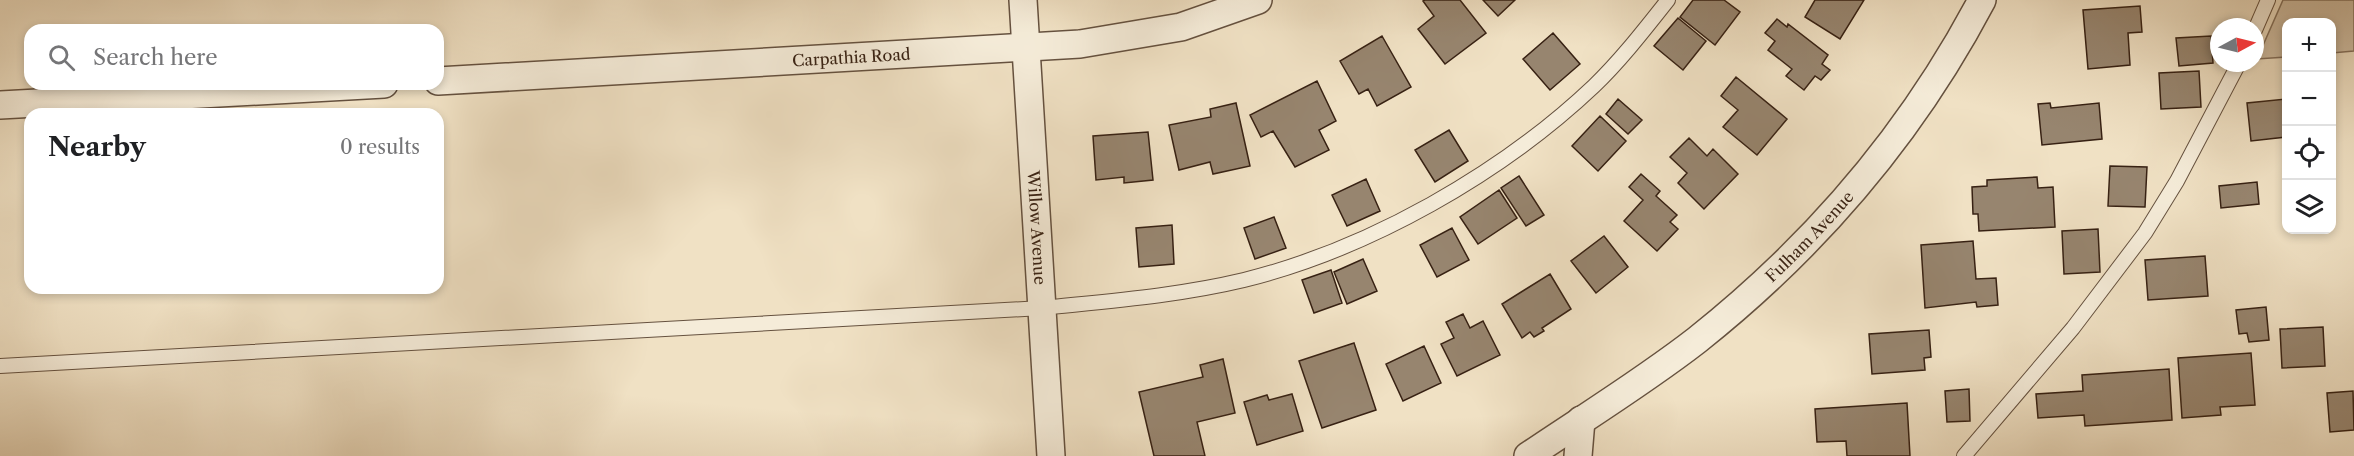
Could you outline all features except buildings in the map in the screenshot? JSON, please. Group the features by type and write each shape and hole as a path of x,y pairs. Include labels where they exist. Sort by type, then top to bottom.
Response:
{"street":[{"name":"Willow Avenue","path":"1023,0 1051,456"},
{"name":"Carpathia Road","path":"444,81 1025,48 1092,42 1180,27 1258,0"},
{"name":"Fulham Avenue","path":"1528,456 1696,340 1790,259 1904,127 1946,64 1982,0"},
{"path":"0,105 274,90"},
{"path":"1578,456 1581,420"}],"lane":[{"path":"0,366 1041,308 1172,294 1245,279 1322,254 1378,230 1460,186 1548,124 1595,85 1668,0"},
{"path":"2260,18 2268,0"},
{"path":"1964,456 2073,328 2145,234 2177,181 2234,72"}],"shaded area":[{"path":"2283,0 2354,0 2354,51 2336,53 2336,18 2282,18 2282,57 2264,59 2264,43"}]}
